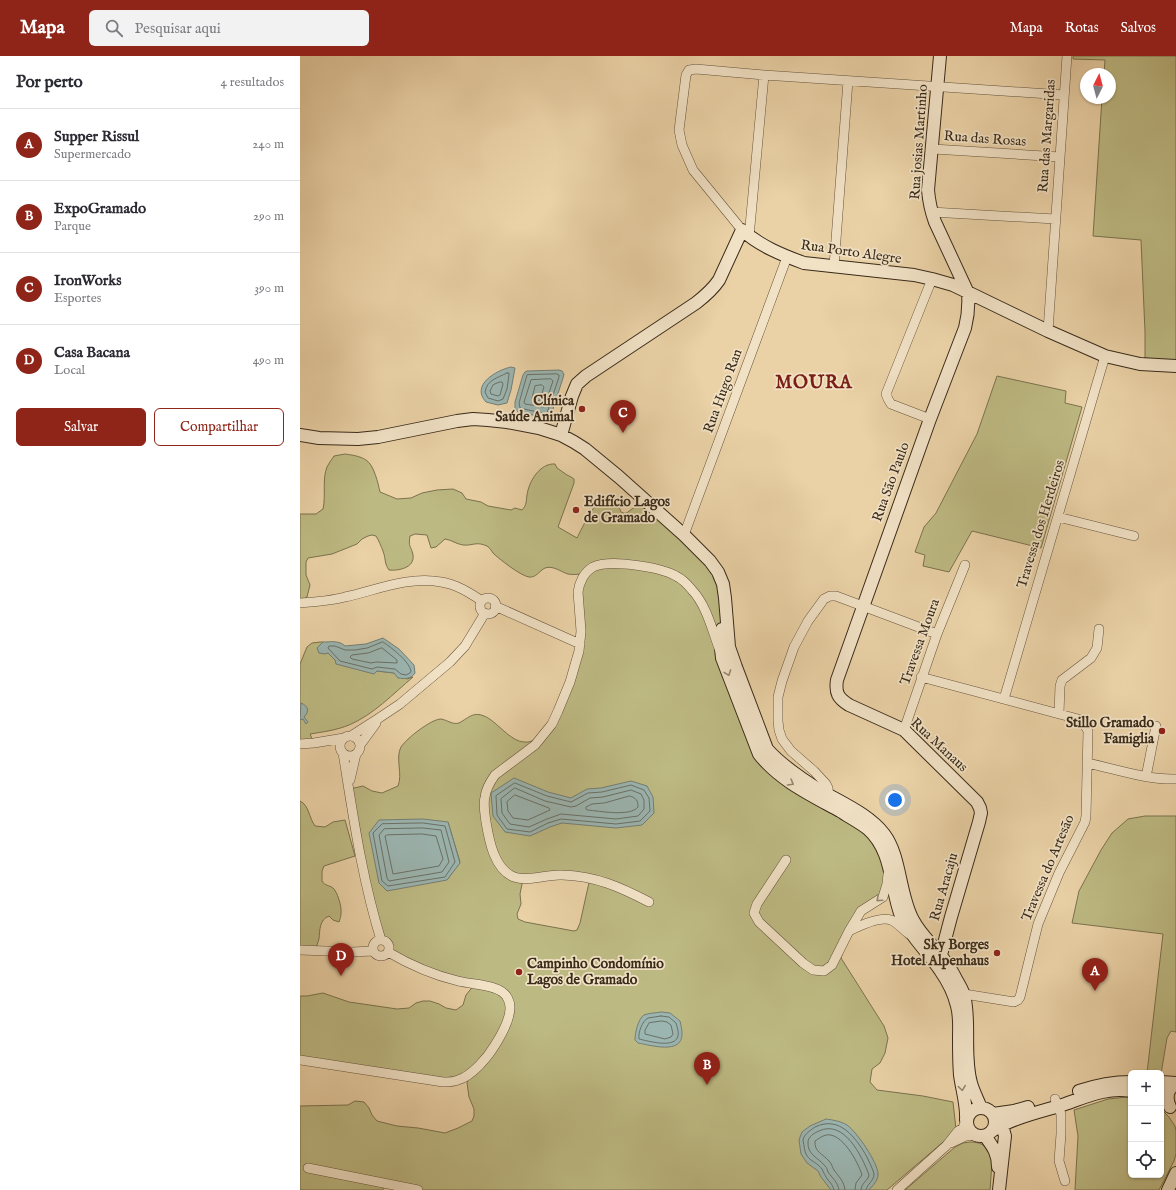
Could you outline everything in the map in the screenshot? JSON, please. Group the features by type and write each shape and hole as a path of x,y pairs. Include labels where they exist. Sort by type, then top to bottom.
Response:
{"main road":[{"name":"Rua josias Martinho","path":"940,56 933,149 928,190 931,212 968,293"},
{"name":"Rua Porto Alegre","path":"746,233 771,249 804,263 914,275 932,279 953,285 1048,331 1105,356 1140,364 1176,366"},
{"path":"561,435 577,384 586,376 707,294 719,280 746,233"},
{"name":"Rua São Paulo","path":"837,680 930,419 965,328 969,305 968,293"},
{"path":"300,435 326,439 358,439 378,437 457,421 473,420 507,422 525,425 561,435 585,449 684,535 710,561 718,572 722,584 726,608 728,641 727,657 759,754 767,764 782,777 826,793 852,819 868,830 883,848 902,917 915,938 940,970 957,1005 959,1018 959,1055 962,1090 967,1111 966,1126 969,1131 990,1127 1017,1118 1096,1085 1128,1082"},
{"path":"726,608 718,640 754,716 767,749 774,758 877,826 885,836 892,849 902,884 905,903 913,921 941,955 952,971 964,994 968,1067 971,1082 982,1108"},
{"name":"Rua Manaus","path":"837,680 836,688 841,700 848,705 904,730 977,802 981,813"},
{"name":"Rua Aracaju","path":"940,970 941,955 981,813"},
{"path":"951,991 958,997 961,997 964,994"},
{"path":"1164,1082 1176,1084"},
{"path":"1171,1108 1167,1099 1168,1094 1170,1089 1176,1084"},
{"path":"990,1127 1014,1111 1102,1092 1128,1091"},
{"path":"966,1120 971,1111 978,1108 988,1110 990,1127 998,1157 999,1190"},
{"path":"999,1190 1006,1128 1017,1118"},
{"path":"990,1127 1005,1136"},
{"path":"1172,1189 1176,1173"}],"street":[{"name":"Rua das Margaridas","path":"1048,331 1067,56"},
{"name":"Rua Porto Alegre","path":"746,233 693,170 682,145 679,130 686,75 689,70 696,69 764,75"},
{"path":"746,233 764,75 1064,95"},
{"path":"834,266 848,80"},
{"name":"Rua das Rosas","path":"933,149 1060,157"},
{"path":"931,212 1055,219"},
{"name":"Rua Hugo Ran","path":"684,535 787,257"},
{"path":"930,419 891,404 886,394 932,279"},
{"name":"Travessa dos Herdeiros","path":"1004,699 1024,626 1058,517 1105,356"},
{"path":"1058,517 1134,536"},
{"path":"649,902 614,885 580,876 560,874 522,878 508,874 497,861 492,851 488,835 484,799 490,782 495,775 535,745 552,724 570,682 577,660 581,631 578,588 584,574 592,568 599,565 609,564 641,566 657,569 676,576 698,597 704,607 718,640"},
{"name":"Travessa Moura","path":"904,730 921,677 965,565"},
{"path":"300,603 325,601 346,597 401,582 429,580 443,582 482,601 485,599 491,599 495,606 580,644"},
{"path":"826,793 814,771 791,751 782,739 778,721 778,697 782,681 794,646 808,621 824,599 830,596 836,596 937,634"},
{"path":"482,601 481,609 485,613 488,614 493,612 495,606"},
{"path":"381,940 366,884 350,801 349,786 341,743 400,704 450,662 464,646 485,613"},
{"path":"1058,713 1060,686 1062,680 1091,658 1097,648 1099,629"},
{"name":"Travessa do Artesão","path":"921,677 1078,719 1085,725 1088,731 1085,822 1059,873 1038,924 1020,996 1018,1000 1014,1002 964,994"},
{"path":"349,786 356,754 360,748 360,745 379,718"},
{"path":"1146,777 1156,726"},
{"path":"300,744 348,737 357,738 360,745"},
{"path":"314,743 342,750 350,755 356,754"},
{"path":"1087,763 1146,777 1176,779"},
{"path":"786,860 757,904 754,914 759,922 803,963 813,970 824,971 832,965 861,911 878,902 883,897 887,884 888,863"},
{"path":"849,931 875,921 891,920 915,938"},
{"path":"381,940 389,946 386,955 380,957 374,954 373,945 375,942 381,940"},
{"path":"300,950 344,952 373,951"},
{"path":"300,1060 443,1082 459,1080 469,1074 479,1065 494,1047 508,1018 510,1007 508,999 503,992 494,988 459,982 431,974 388,952"},
{"path":"1056,1103 1061,1114 1059,1161 1064,1181"},
{"path":"897,1190 946,1146 958,1131 963,1128 966,1120"},
{"path":"946,1146 966,1136 990,1127"},
{"path":"308,1168 418,1190"}],"shaded area":[{"path":"1073,56 1176,56 1176,361 1145,358 1141,240 1093,236 1102,104 1116,104 1116,68 1104,68 1105,60 1073,59"},
{"path":"997,376 1066,391 1065,403 1082,407 1041,548 972,531 949,572 923,566 925,555 915,552 924,527 936,513 977,434"},
{"path":"345,454 359,457 369,462 377,479 380,492 397,499 411,498 422,493 437,490 453,489 462,493 466,499 481,502 488,506 511,510 515,508 522,510 524,508 526,505 530,484 536,474 545,466 555,464 557,468 574,479 574,483 558,527 577,538 591,511 603,500 608,500 614,503 621,512 625,513 635,507 645,506 710,561 726,608 759,754 883,848 885,891 866,907 849,931 841,958 884,1026 888,1038 885,1053 880,1063 872,1069 870,1082 877,1090 923,1096 953,1102 956,1129 942,1143 887,1190 418,1190 384,1185 383,1190 300,1190 300,1106 348,1105 355,1101 364,1102 377,1121 397,1126 445,1133 472,1121 474,1109 469,1097 467,1083 469,1075 459,1080 300,1060 300,996 323,993 349,1002 397,1009 409,1008 416,1003 423,1001 430,1001 446,1008 456,1010 463,1005 466,995 474,985 431,974 389,949 387,943 381,940 350,789 363,786 372,791 382,793 398,786 400,776 399,751 401,747 419,730 437,720 441,719 452,723 459,723 477,714 494,722 514,739 519,741 530,742 544,734 577,660 578,592 584,574 568,574 548,567 534,576 529,577 510,567 496,556 488,547 483,545 463,545 445,539 436,547 431,548 427,535 415,534 410,536 409,540 413,559 409,566 397,570 389,570 379,542 376,536 372,535 362,539 357,544 332,554 308,558 306,562 306,575 310,585 307,597 300,603 300,514 316,514 323,509 326,472 334,456","holes":["448,822 460,862 447,880","590,878 580,923 577,930 574,931 525,922 518,919 517,914 521,904 520,894 523,879"]},
{"path":"323,642 318,648 328,653 335,660 377,671 394,673 407,679 413,677 382,704 358,721 330,731 310,734 314,743 300,744 300,664 307,647 312,643"},
{"path":"300,801 305,805 315,826 325,827 333,822 345,820 355,856 324,866 322,871 322,881 324,884 333,888 336,892 340,903 341,914 339,922 333,920 329,916 323,920 315,951 300,950"},
{"path":"1145,816 1176,816 1176,1032 1171,1031 1167,1038 1162,1070 1147,1070 1163,934 1072,923 1079,891 1101,850 1112,833 1128,819"},
{"path":"1128,1097 1128,1178 1164,1178 1164,1112 1175,1126 1176,1154 1159,1190 1075,1190 1078,1136 1074,1110 1108,1099"},
{"path":"970,1142 982,1144 991,1152 992,1162 990,1190 905,1190 955,1147 963,1143"}],"water":[{"path":"511,367 515,368 507,403 498,405 486,402 482,396 481,390 483,384 487,379 499,371"},
{"path":"559,370 564,374 551,415 547,418 518,412 515,408 515,402 525,372"},
{"path":"383,638 399,649 414,665 415,673 412,676 398,678 394,673 377,671 374,674 336,664 335,660 328,653 319,653 317,648 323,642 337,642 345,646 366,644"},
{"path":"301,703 308,711 304,717 308,722 306,724 303,719 300,720"},
{"path":"514,778 548,792 571,798 587,789 601,788 631,781 647,786 653,797 654,813 642,825 616,828 562,823 530,836 505,832 493,816 491,793"},
{"path":"423,819 448,822 460,863 447,880 387,891 379,883 369,833 379,820"},
{"path":"661,1012 670,1013 680,1021 682,1032 681,1040 677,1045 671,1047 657,1047 638,1043 635,1040 642,1017 646,1014"},
{"path":"826,1119 847,1125 856,1134 871,1156 875,1163 878,1176 869,1190 831,1190 818,1171 807,1163 801,1154 799,1140 802,1132 810,1126"}],"place":[{"name":"Clínica Saúde Animal","path":"582,409"},
{"name":"IronWorks","path":"623,433"},
{"name":"Edifício Lagos de Gramado","path":"576,510"},
{"name":"Stillo Gramado Famiglia","path":"1162,731"},
{"name":"Sky Borges Hotel Alpenhaus","path":"997,953"},
{"name":"Campinho Condomínio Lagos de Gramado","path":"519,972"},
{"name":"Casa Bacana","path":"341,976"},
{"name":"Supper Rissul","path":"1095,991"},
{"name":"ExpoGramado","path":"707,1085"}],"district":[{"name":"MOURA","path":"814,383"}]}
